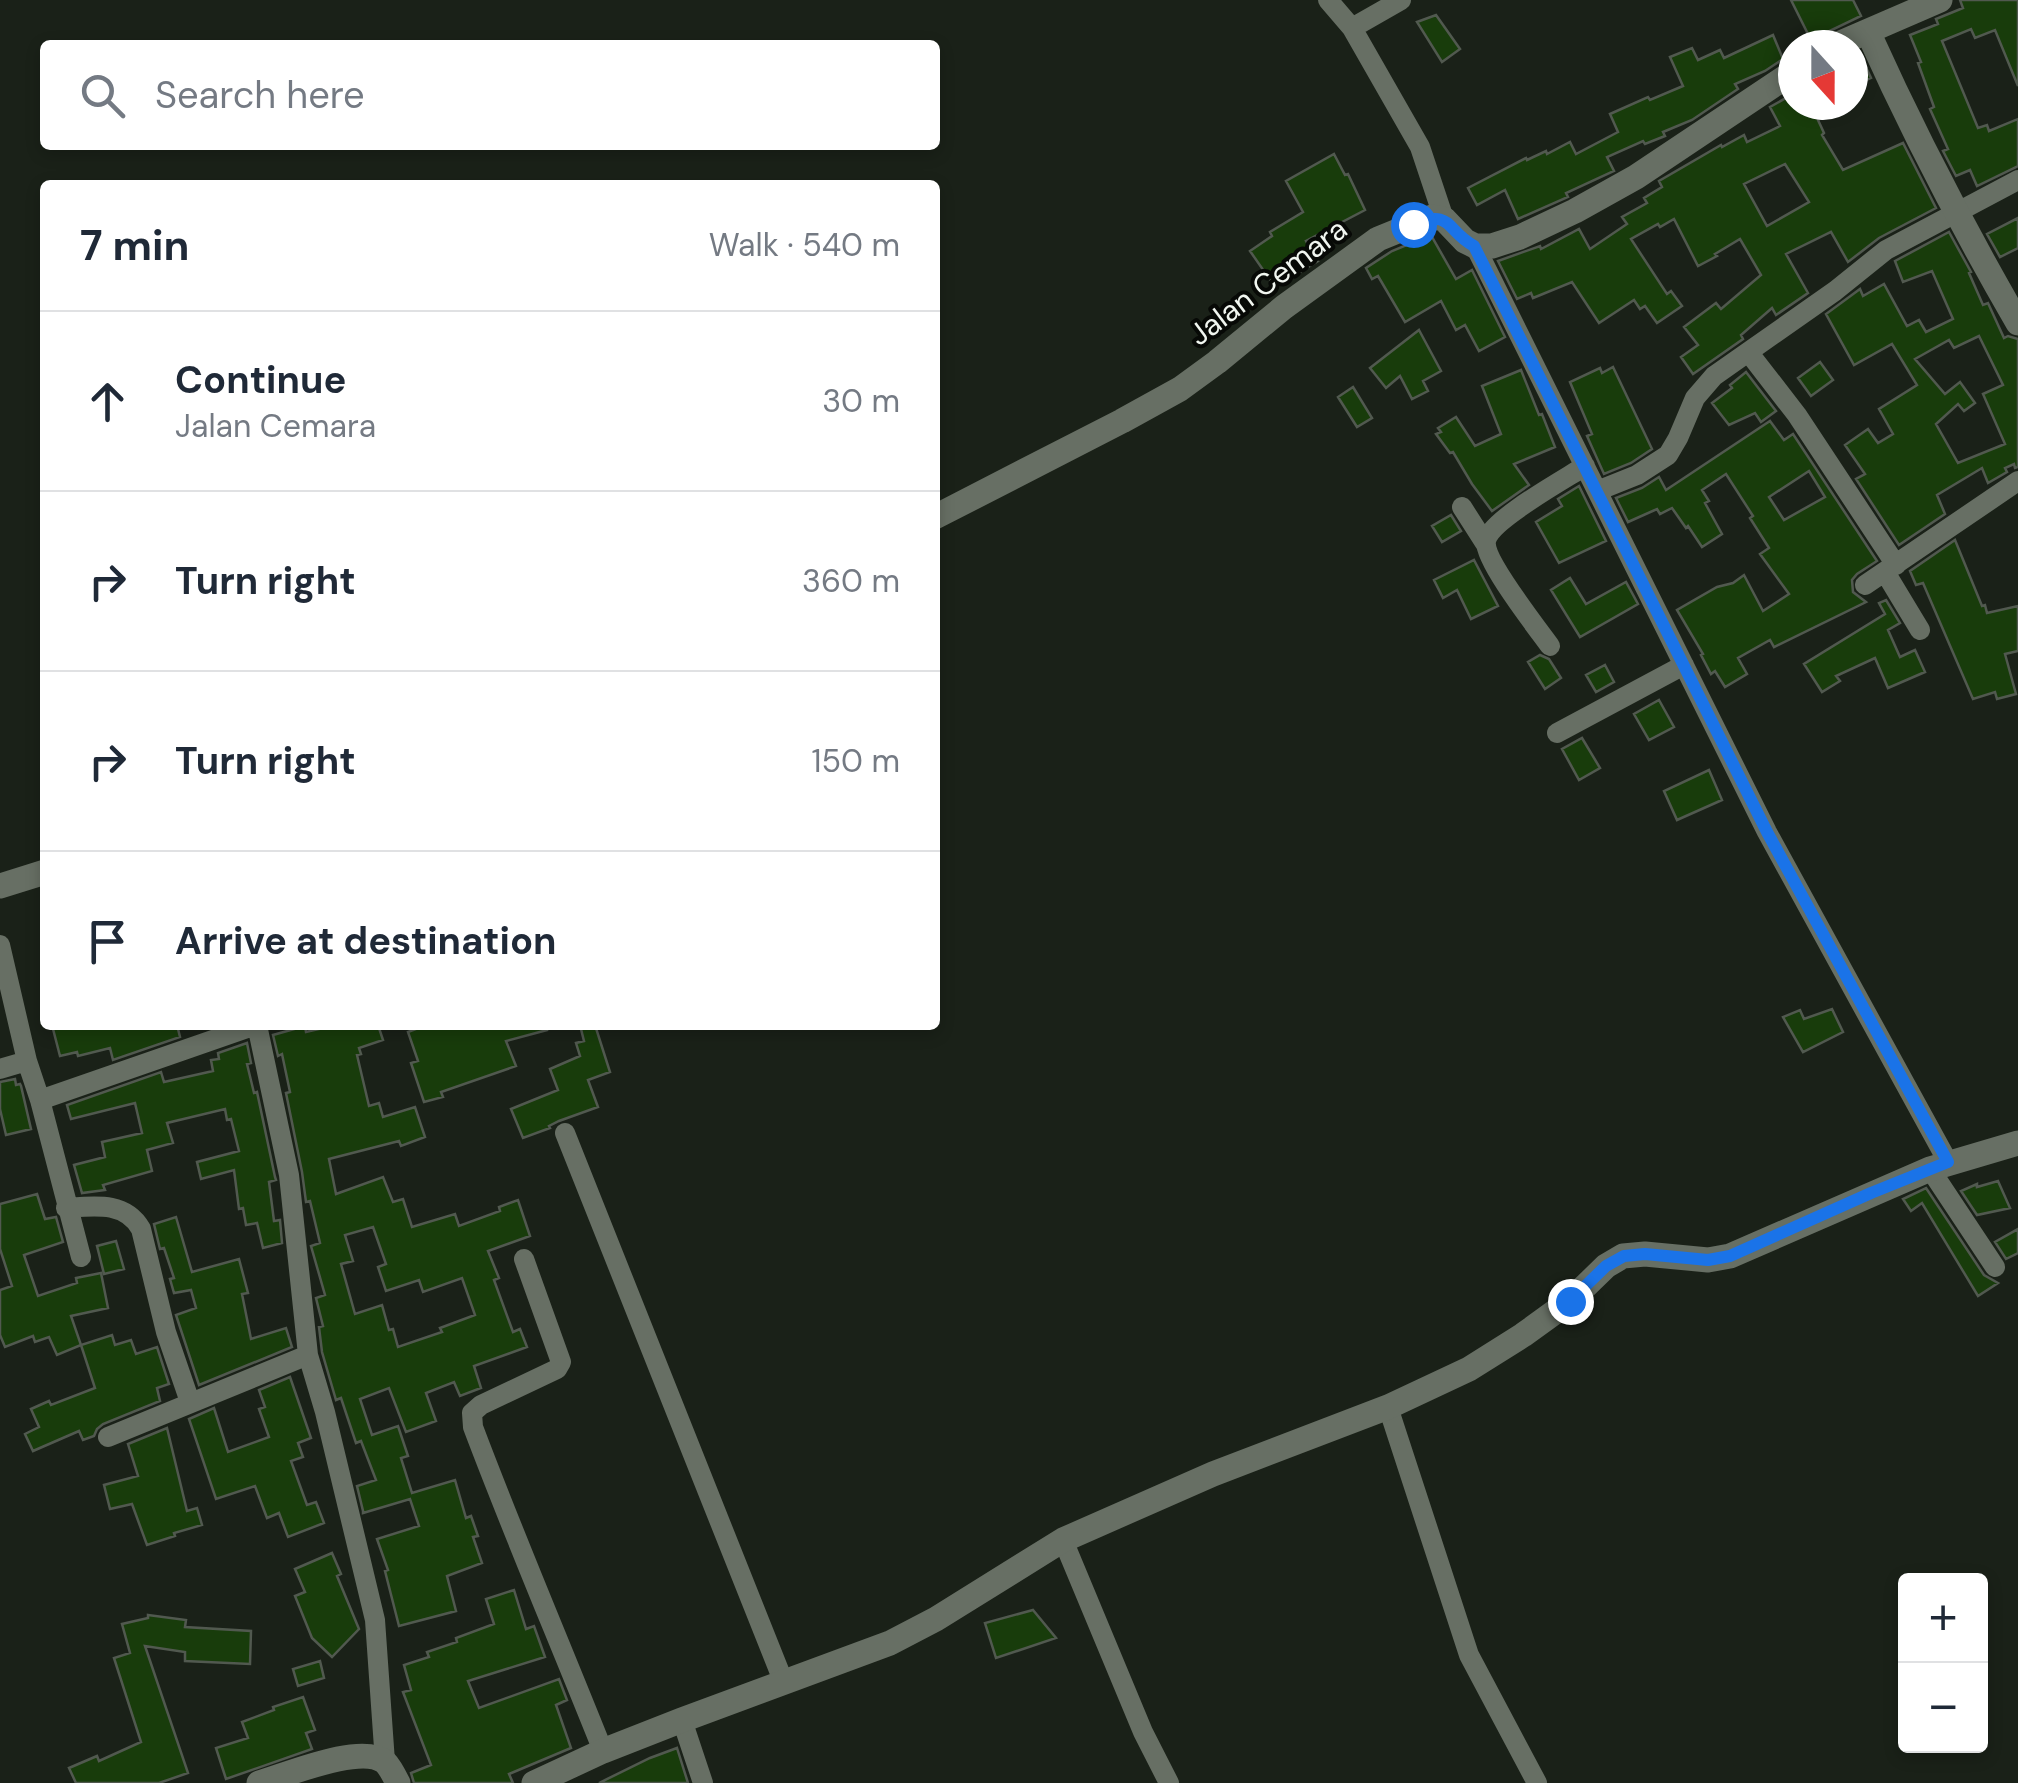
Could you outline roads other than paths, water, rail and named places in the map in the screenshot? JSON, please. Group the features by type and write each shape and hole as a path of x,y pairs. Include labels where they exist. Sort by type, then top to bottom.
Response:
{"street":[{"path":"1328,0 1352,28 1420,147 1444,219 1474,246 1492,246 1576,211 1636,177 1778,82"},
{"path":"1352,28 1401,0"},
{"path":"1940,0 1868,32 1906,117 2018,324"},
{"path":"1597,491 1637,475 1668,455 1694,398 1714,376 1836,292 1886,250 2018,180"},
{"name":"Jalan Cemara","path":"940,514 1180,389 1284,306 1378,240 1432,217 1444,219"},
{"path":"1474,246 1767,832 1995,1267"},
{"path":"1749,353 1797,414 1891,568 1920,630"},
{"path":"1486,543 1488,534 1504,519 1585,466"},
{"path":"1864,585 2018,481"},
{"path":"1462,507 1486,543 1494,565 1550,646"},
{"path":"1557,733 1684,665"},
{"path":"0,886 40,874"},
{"path":"0,945 80,1258"},
{"path":"40,1100 243,1030"},
{"path":"258,1030 289,1175 308,1356 375,1620 392,1773"},
{"path":"0,1069 27,1061"},
{"path":"564,1133 784,1683"},
{"path":"534,1783 571,1776 603,1752 906,1635 1064,1540 1213,1474 1388,1407 1470,1369 1524,1335 1570,1301 1606,1266 1624,1256 1708,1260 1730,1256 1939,1165 2018,1143"},
{"path":"66,1208 102,1206 126,1212 136,1220 166,1332 190,1402"},
{"path":"524,1259 561,1362 557,1369 481,1405 472,1413 474,1426 515,1539 542,1596 603,1752"},
{"path":"108,1438 308,1356"},
{"path":"1388,1407 1469,1655 1537,1783"},
{"path":"1064,1540 1142,1732 1169,1783"},
{"path":"682,1720 703,1783"},
{"path":"259,1783 342,1758 369,1756 392,1773"}]}
